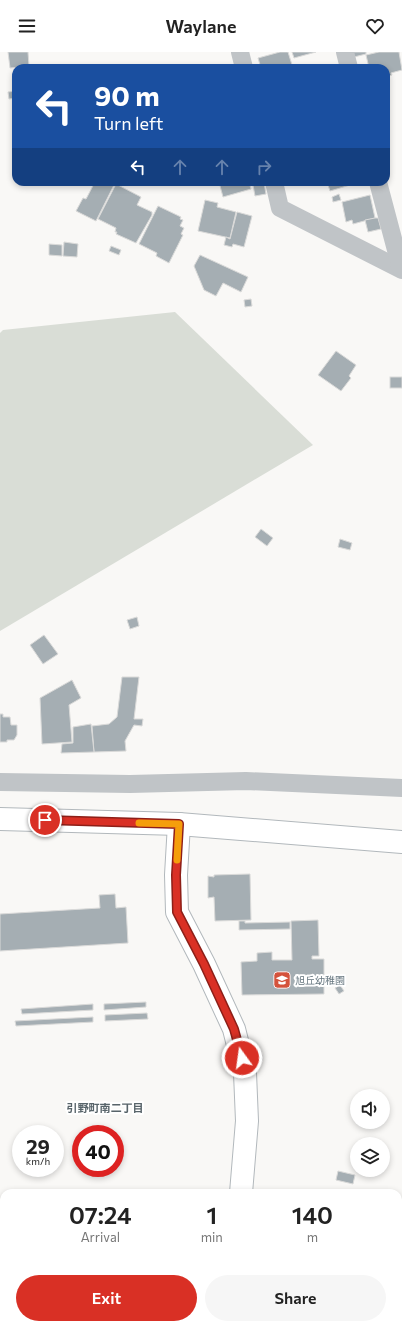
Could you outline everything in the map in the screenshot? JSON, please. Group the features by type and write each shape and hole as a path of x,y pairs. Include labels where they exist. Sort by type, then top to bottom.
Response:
{"street":[{"path":"240,52 243,64"},
{"path":"345,52 348,64"},
{"path":"275,186 280,208 401,270"},
{"path":"379,186 401,270"},
{"path":"0,782 130,784 246,781 402,788"},
{"path":"0,819 179,824 402,842"},
{"path":"179,824 176,875 177,912 204,964 234,1029 245,1073 247,1121 241,1189"}],"shaded area":[{"path":"175,312 313,445 0,631 0,333 3,330"}],"building":[{"path":"8,52 28,52 29,64 12,64 12,68 10,68"},
{"path":"280,52 288,52 292,64 260,64 258,58"},
{"path":"292,52 316,52 294,58"},
{"path":"352,52 366,52 366,54 354,57"},
{"path":"379,52 399,52 402,70 391,73 392,75 390,76 390,64 368,64 366,55"},
{"path":"8,92 12,92 12,99 9,99"},
{"path":"93,186 114,186 96,221 76,211 83,198 86,199"},
{"path":"115,186 120,186 141,197 137,205 152,212 152,215 136,243 116,234 116,228 98,219"},
{"path":"220,186 250,186 251,189 223,197"},
{"path":"253,186 265,186 266,194 255,196"},
{"path":"328,186 347,186 330,191"},
{"path":"339,194 341,200 333,202 332,197"},
{"path":"370,195 375,218 353,224 352,220 346,222 342,202"},
{"path":"205,200 218,203 217,207 236,212 230,238 198,231"},
{"path":"158,206 181,217 180,219 183,220 180,226 184,228 181,234 183,235 169,263 156,256 157,253 139,244"},
{"path":"237,212 252,216 244,247 233,244 232,247 224,245 226,237 230,239"},
{"path":"378,218 381,229 368,232 365,220"},
{"path":"64,242 78,244 77,257 63,256"},
{"path":"49,244 62,245 62,256 49,255"},
{"path":"111,246 121,250 119,255 109,251"},
{"path":"200,255 248,277 241,292 223,283 216,296 204,290 194,266"},
{"path":"251,299 252,306 245,307 244,300"},
{"path":"336,351 356,365 349,376 351,378 341,391 318,375"},
{"path":"390,377 402,377 402,388 390,388"},
{"path":"261,529 273,538 267,546 255,537"},
{"path":"340,539 352,543 350,550 338,547"},
{"path":"137,617 139,626 130,629 127,620"},
{"path":"44,635 58,654 43,664 30,645"},
{"path":"122,677 139,677 134,719 143,719 142,726 134,725 125,741 126,751 94,752 92,726 109,724 117,717"},
{"path":"72,680 81,698 69,705 72,742 42,744 40,698"},
{"path":"0,714 3,714 3,717 10,717 11,725 17,725 17,735 14,740 0,742"},
{"path":"91,724 94,752 61,753 62,744 73,743 73,727"},
{"path":"250,874 251,920 215,921 214,897 208,898 208,876 214,877 214,875"},
{"path":"115,894 116,908 126,907 128,943 0,951 0,914 100,908 99,895"},
{"path":"318,920 319,956 312,956 312,959 324,959 324,994 242,995 241,962 257,961 257,953 272,952 272,960 292,960 291,921"},
{"path":"239,921 245,921 245,923 290,922 290,929 239,930"},
{"path":"340,985 344,991 339,994 335,988"},
{"path":"146,1002 146,1007 104,1010 104,1004"},
{"path":"93,1004 93,1010 22,1014 21,1009"},
{"path":"147,1013 148,1019 105,1021 105,1015"},
{"path":"93,1017 93,1022 16,1026 15,1021"},
{"path":"338,1171 350,1174 350,1177 355,1177 353,1184 336,1180"}],"slow traffic":[{"path":"139,823 179,824 177,860"}],"place":[{"name":"旭丘幼稚園","path":"282,980"}],"district":[{"name":"引野町南二丁目","path":"105,1108"}],"route":[{"path":"45,820 179,824 176,875 177,912 204,964 234,1029 242,1058"}]}
